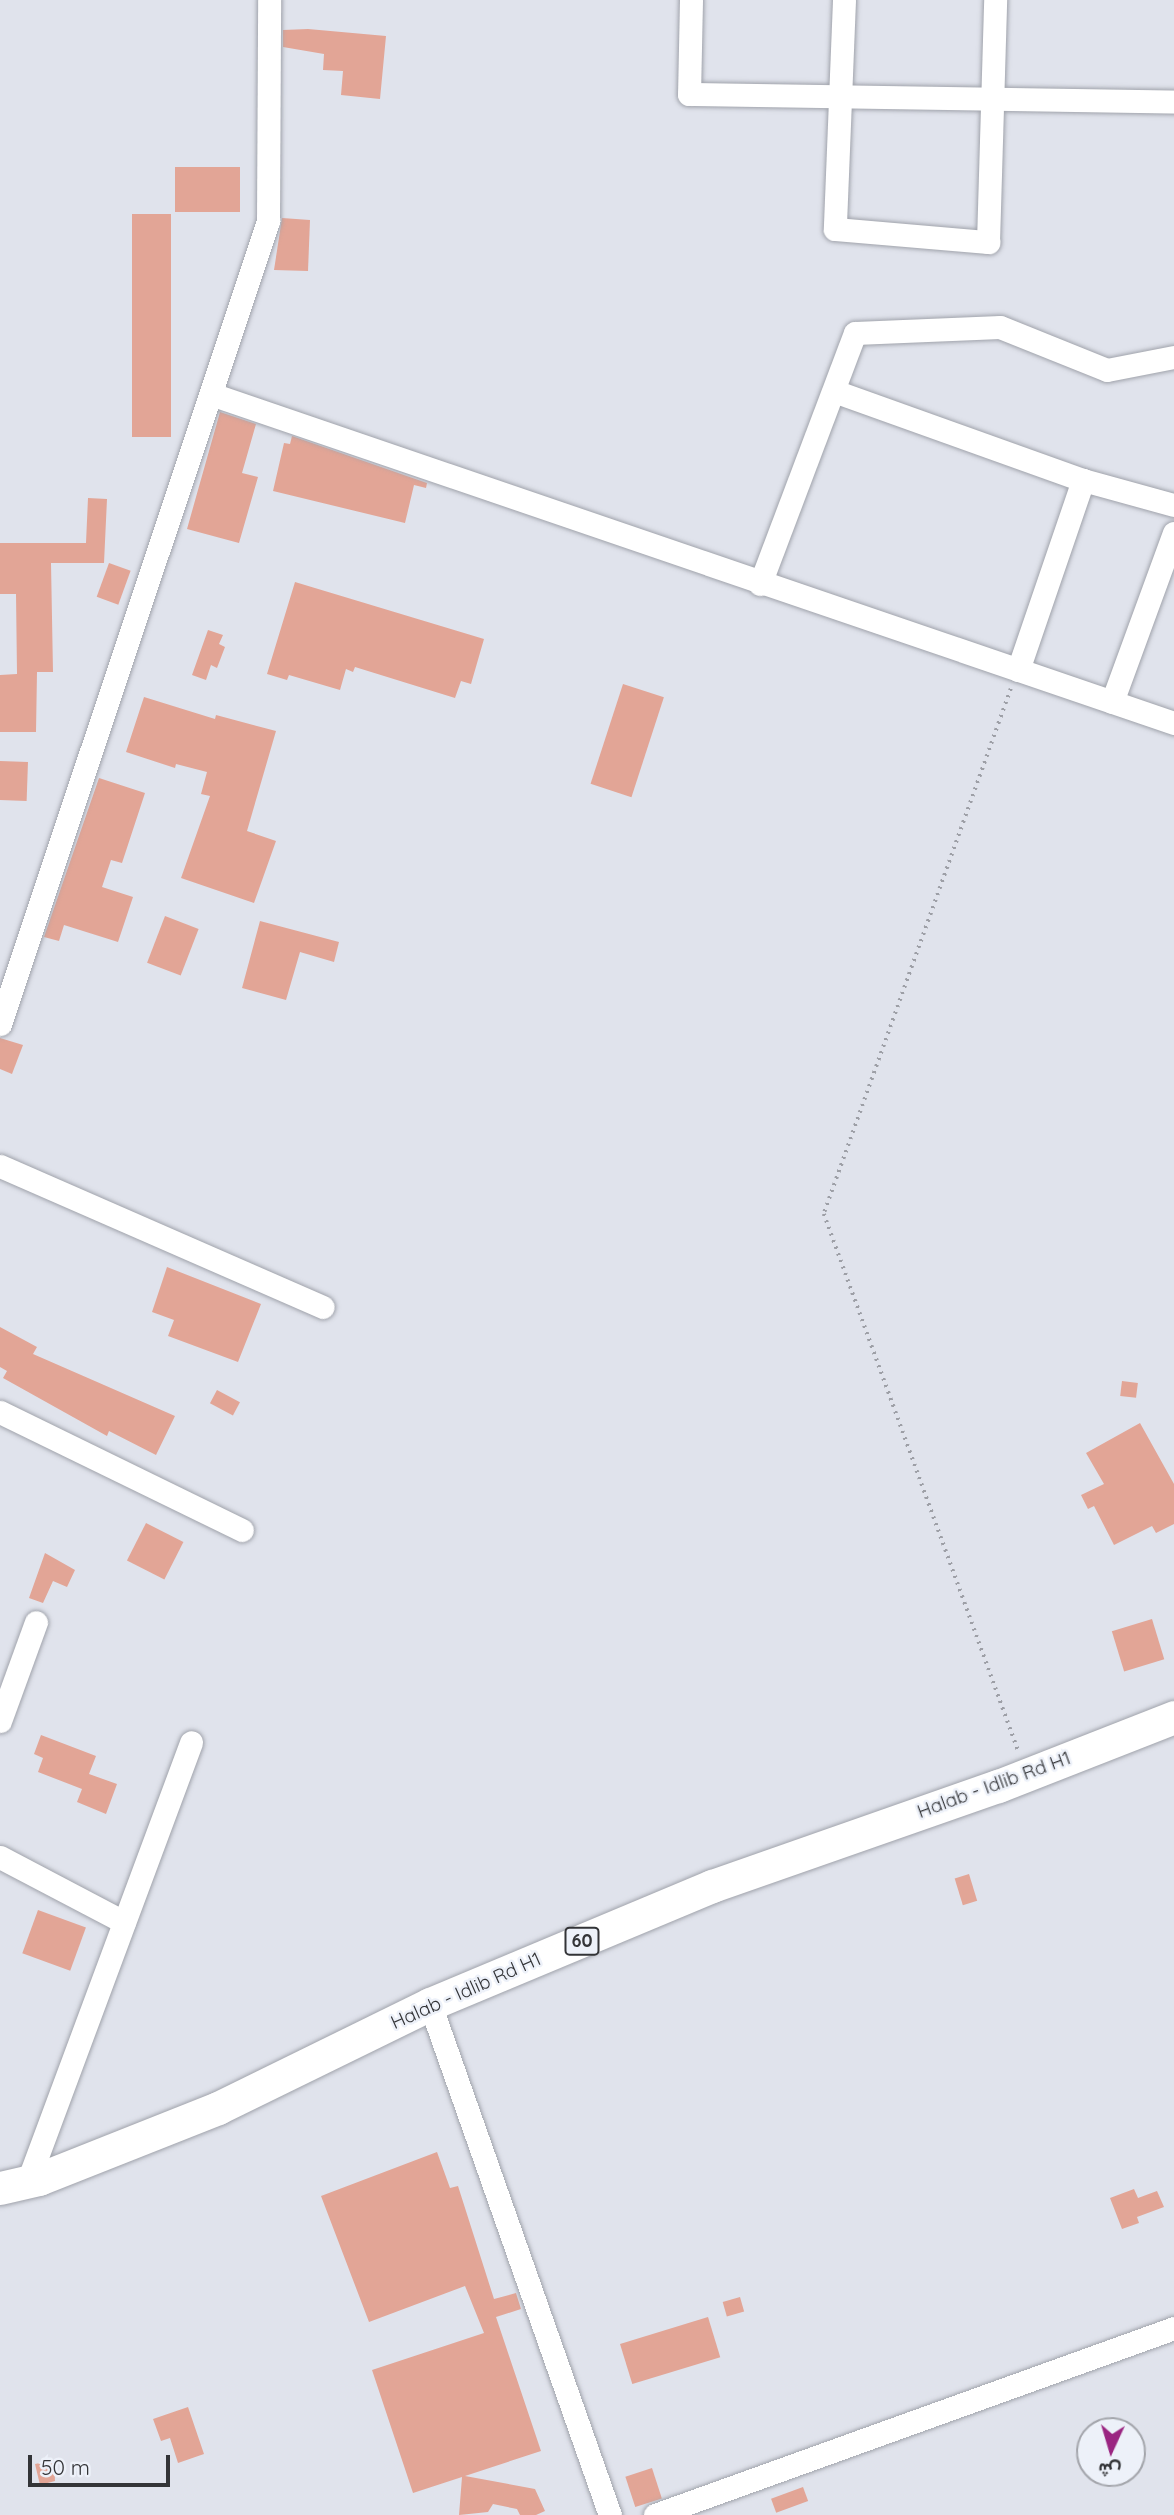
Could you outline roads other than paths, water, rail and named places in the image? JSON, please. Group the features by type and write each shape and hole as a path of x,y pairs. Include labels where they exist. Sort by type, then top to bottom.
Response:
{"highway":[{"name":"Halab - Idlib Rd H1","path":"14,2185 218,2108 430,2004 712,1886 1027,1774 1174,1717"}],"street":[{"path":"0,1024 268,221 269,0"},
{"path":"691,0 689,94 1174,102"},
{"path":"844,0 835,229 988,242 995,0"},
{"path":"760,584 855,333 1000,327 1107,370 1174,357"},
{"path":"834,391 1083,480 1174,505"},
{"path":"211,394 760,584 1174,723"},
{"path":"1018,670 1083,480"},
{"path":"1112,702 1174,533"},
{"path":"0,1166 323,1307"},
{"path":"0,1412 242,1530"},
{"path":"0,1721 37,1622"},
{"path":"14,2185 124,1922 191,1742"},
{"path":"0,1857 124,1922"},
{"path":"430,2004 610,2515"},
{"path":"655,2515 1174,2328"}]}
